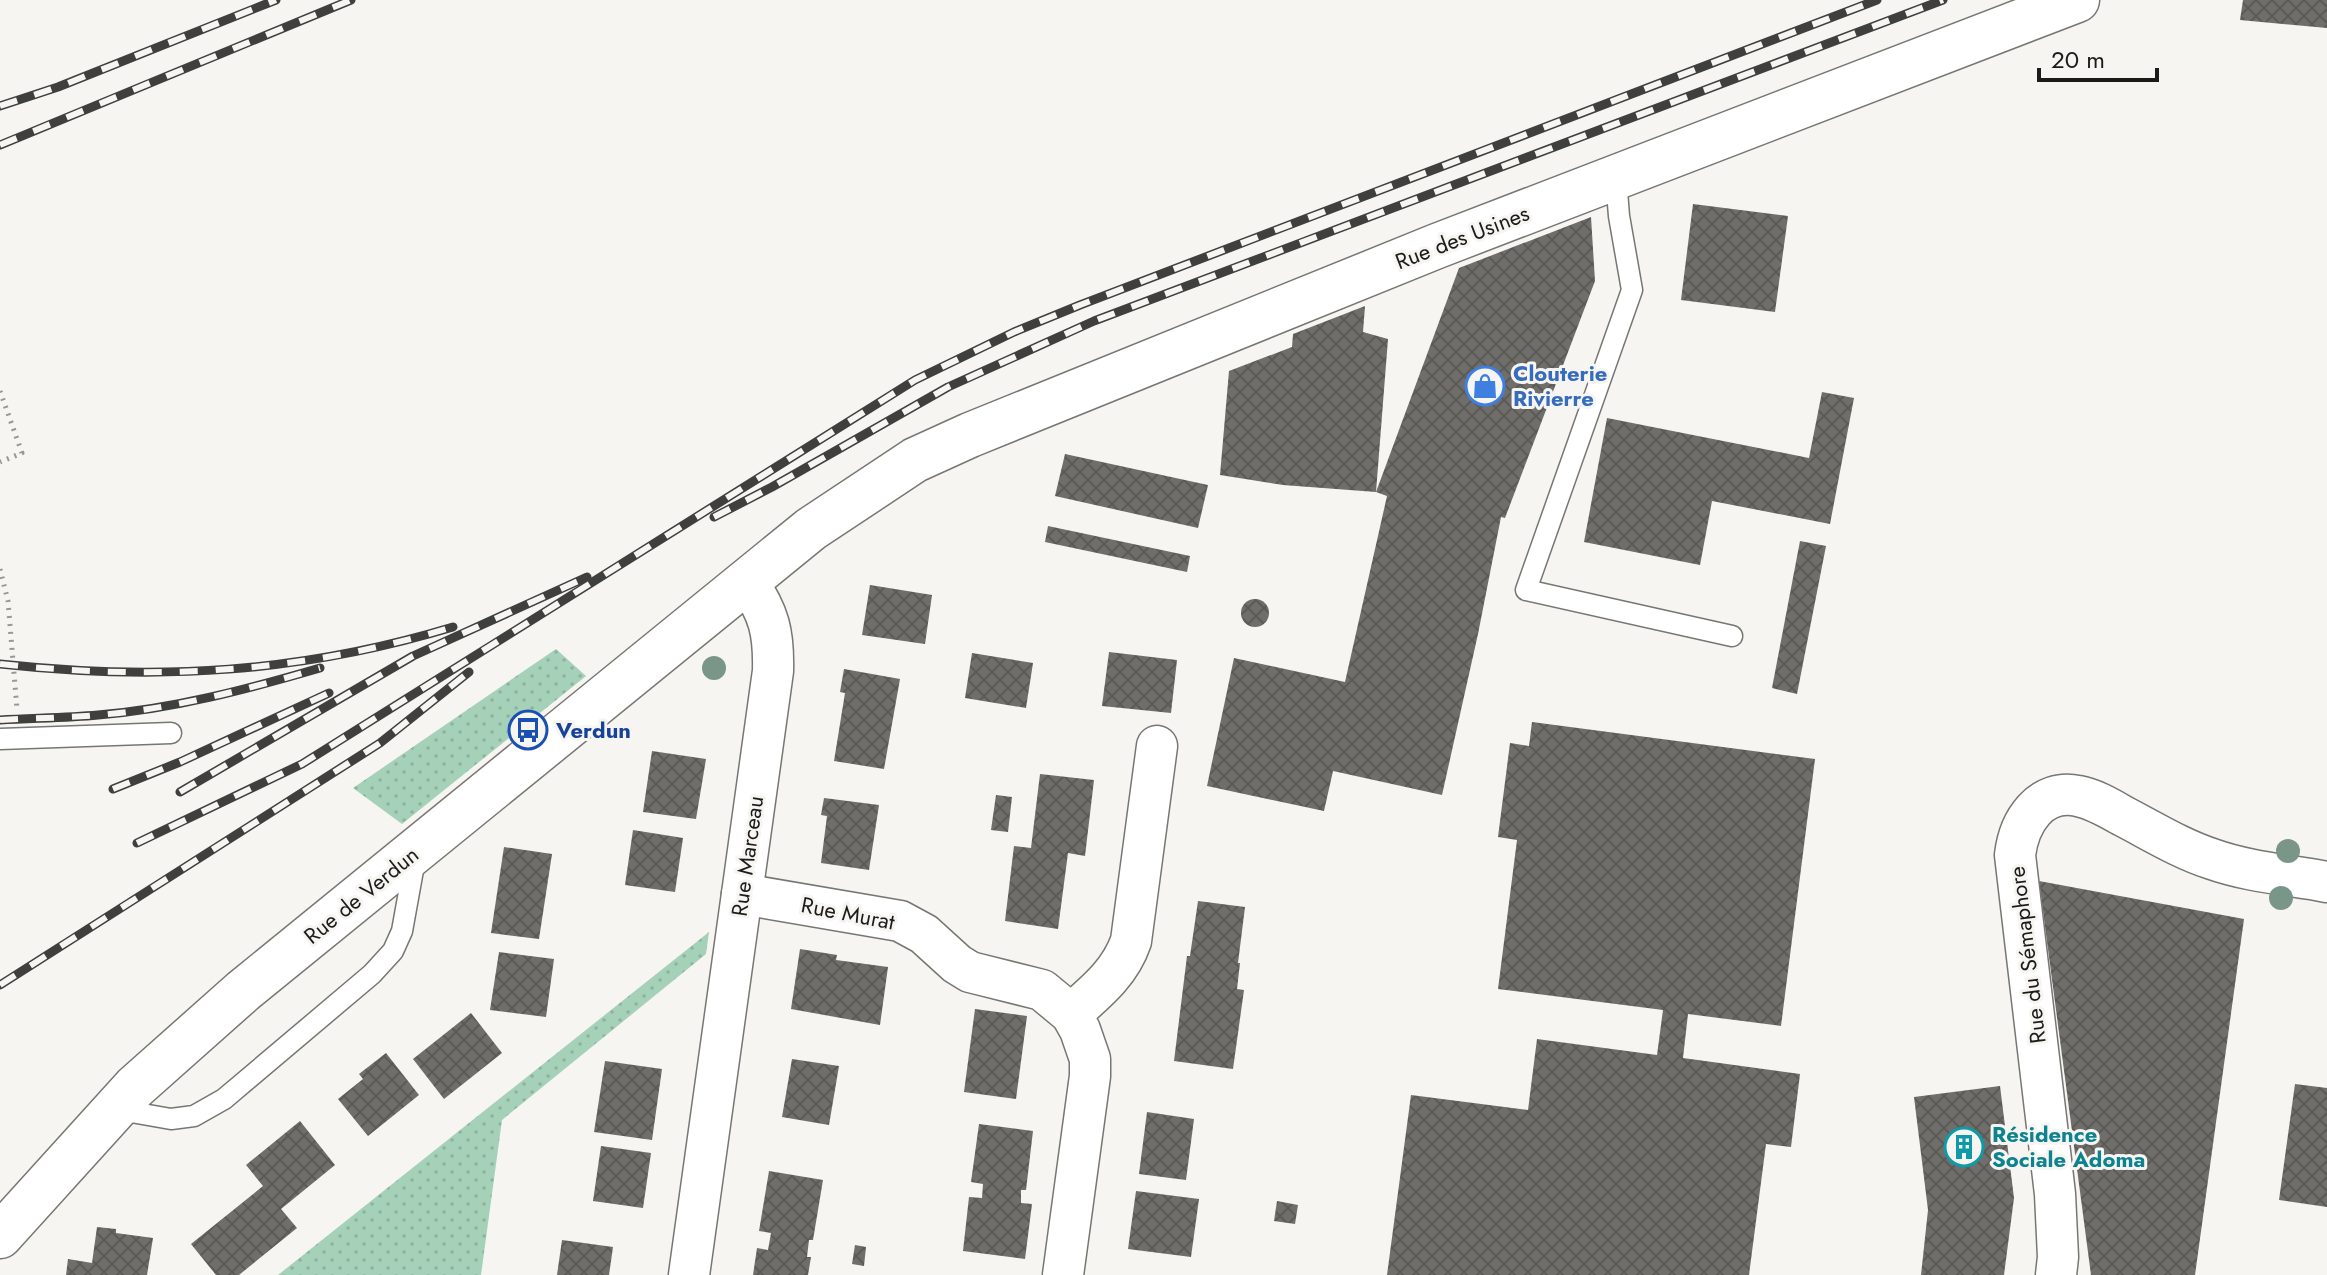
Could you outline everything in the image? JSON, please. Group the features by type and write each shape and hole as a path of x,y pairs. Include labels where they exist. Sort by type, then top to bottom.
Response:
{"street":[{"name":"Rue des Usines","path":"747,581 811,529 858,497 915,460 970,435 1422,252 2077,0"},
{"name":"Rue de Verdun","path":"0,1236 114,1109 162,1061 243,991 747,581"},
{"name":"Rue Marceau","path":"689,1275 774,648 766,611 747,581"},
{"path":"1071,1014 1116,972 1131,941 1157,746"},
{"name":"Rue du Sémaphore","path":"2056,1275 2055,1194 2015,855 2017,837 2031,811 2045,801 2074,795 2103,805 2213,860 2327,882"},
{"name":"Rue Murat","path":"742,894 900,921 924,934 970,972 1042,990 1071,1014 1086,1042 1090,1076 1063,1275"}],"lane":[{"path":"1616,178 1619,216 1632,290 1526,590 1732,636"},
{"path":"10,739 171,733"},
{"path":"114,1109 171,1119 194,1116 224,1099 372,974 393,951 402,931 417,850"}],"path":[{"path":"0,391 22,453 0,462"},
{"path":"0,569 8,601 10,739"}],"green space":[{"path":"556,649 586,676 402,824 353,788"},
{"path":"709,932 706,954 502,1120 481,1275 278,1275"}],"building":[{"path":"2243,0 2327,0 2327,28 2240,20"},
{"path":"1693,204 1788,216 1775,312 1681,300"},
{"path":"1591,217 1595,281 1505,518 1501,517 1442,795 1333,771 1324,811 1207,786 1234,658 1345,682 1387,496 1376,492 1459,268"},
{"path":"1365,306 1363,332 1388,339 1376,492 1283,485 1220,475 1229,371 1292,347 1293,334"},
{"path":"1822,392 1854,398 1830,524 1712,501 1700,565 1584,542 1607,418 1809,458"},
{"path":"1065,454 1208,485 1198,528 1055,496"},
{"path":"1048,526 1190,556 1187,572 1045,542"},
{"path":"1800,541 1826,546 1797,694 1772,688"},
{"path":"870,585 932,595 925,644 862,635"},
{"path":"1255,599 1265,603 1269,613 1265,623 1255,627 1245,623 1241,613 1245,603"},
{"path":"1109,652 1177,660 1171,713 1102,706"},
{"path":"972,653 1033,663 1026,708 965,698"},
{"path":"844,669 900,679 884,769 834,761 845,693 840,692"},
{"path":"1532,722 1815,759 1781,1026 1688,1014 1683,1058 1800,1074 1791,1147 1766,1144 1749,1275 1387,1275 1411,1095 1528,1110 1537,1039 1657,1055 1663,1010 1498,989 1517,840 1498,837 1510,743 1529,746"},
{"path":"652,751 706,759 696,819 643,812"},
{"path":"1040,774 1094,780 1085,856 1068,853 1058,929 1005,921 1014,846 1031,848"},
{"path":"996,795 1012,797 1008,832 991,830"},
{"path":"824,798 879,805 869,870 821,863 827,816 821,815"},
{"path":"633,830 683,838 675,892 625,885"},
{"path":"504,847 552,854 539,939 491,933"},
{"path":"2039,881 2244,919 2195,1275 2091,1275"},
{"path":"1198,901 1245,907 1237,989 1244,990 1233,1069 1174,1061 1187,956 1190,956"},
{"path":"800,949 837,955 836,960 888,967 880,1025 791,1009"},
{"path":"499,952 554,959 546,1017 490,1010"},
{"path":"975,1009 1027,1016 1016,1099 964,1092"},
{"path":"471,1013 502,1053 444,1099 413,1059"},
{"path":"386,1053 419,1095 368,1136 338,1099 363,1079 359,1074"},
{"path":"792,1059 839,1066 829,1125 782,1117"},
{"path":"605,1061 662,1069 652,1140 594,1132"},
{"path":"2295,1084 2327,1088 2327,1207 2279,1200"},
{"name":"Résidence Sociale Adoma","path":"2000,1086 2014,1198 2004,1275 1921,1275 1928,1210 1914,1097"},
{"path":"1147,1112 1194,1119 1186,1180 1139,1174"},
{"path":"300,1121 335,1165 281,1209 297,1228 239,1275 216,1275 191,1244 263,1186 246,1165"},
{"path":"979,1124 1033,1131 1026,1190 1021,1190 1021,1203 1032,1204 1025,1259 963,1251 969,1197 982,1198 983,1184 971,1182"},
{"path":"601,1146 651,1153 643,1208 593,1201"},
{"path":"769,1171 823,1180 813,1240 809,1240 807,1257 811,1257 808,1275 753,1275 757,1248 768,1250 771,1233 759,1231"},
{"path":"1136,1191 1199,1199 1191,1257 1128,1249"},
{"path":"1277,1201 1298,1205 1295,1224 1274,1221"},
{"path":"97,1227 153,1238 147,1275 66,1275 68,1259 92,1263"},
{"path":"562,1240 613,1247 609,1275 557,1275"},
{"path":"855,1245 866,1247 864,1266 852,1264"}],"railway":[{"path":"0,106 58,87 276,0"},
{"path":"0,145 351,0"},
{"path":"137,843 302,764 915,380 1014,332 1877,0"},
{"path":"714,517 948,387 1094,321 1943,0"},
{"path":"180,792 413,656 587,577"},
{"path":"0,664 116,672 229,669 340,655 453,627"},
{"path":"0,720 86,716 154,708 238,691 320,668"},
{"path":"0,985 380,743 469,672"},
{"path":"113,789 180,762 329,693"}],"place":[{"name":"Clouterie Rivierre","path":"1485,386"},
{"name":"Verdun","path":"528,730"},
{"name":"Résidence Sociale Adoma","path":"1964,1147"}]}
